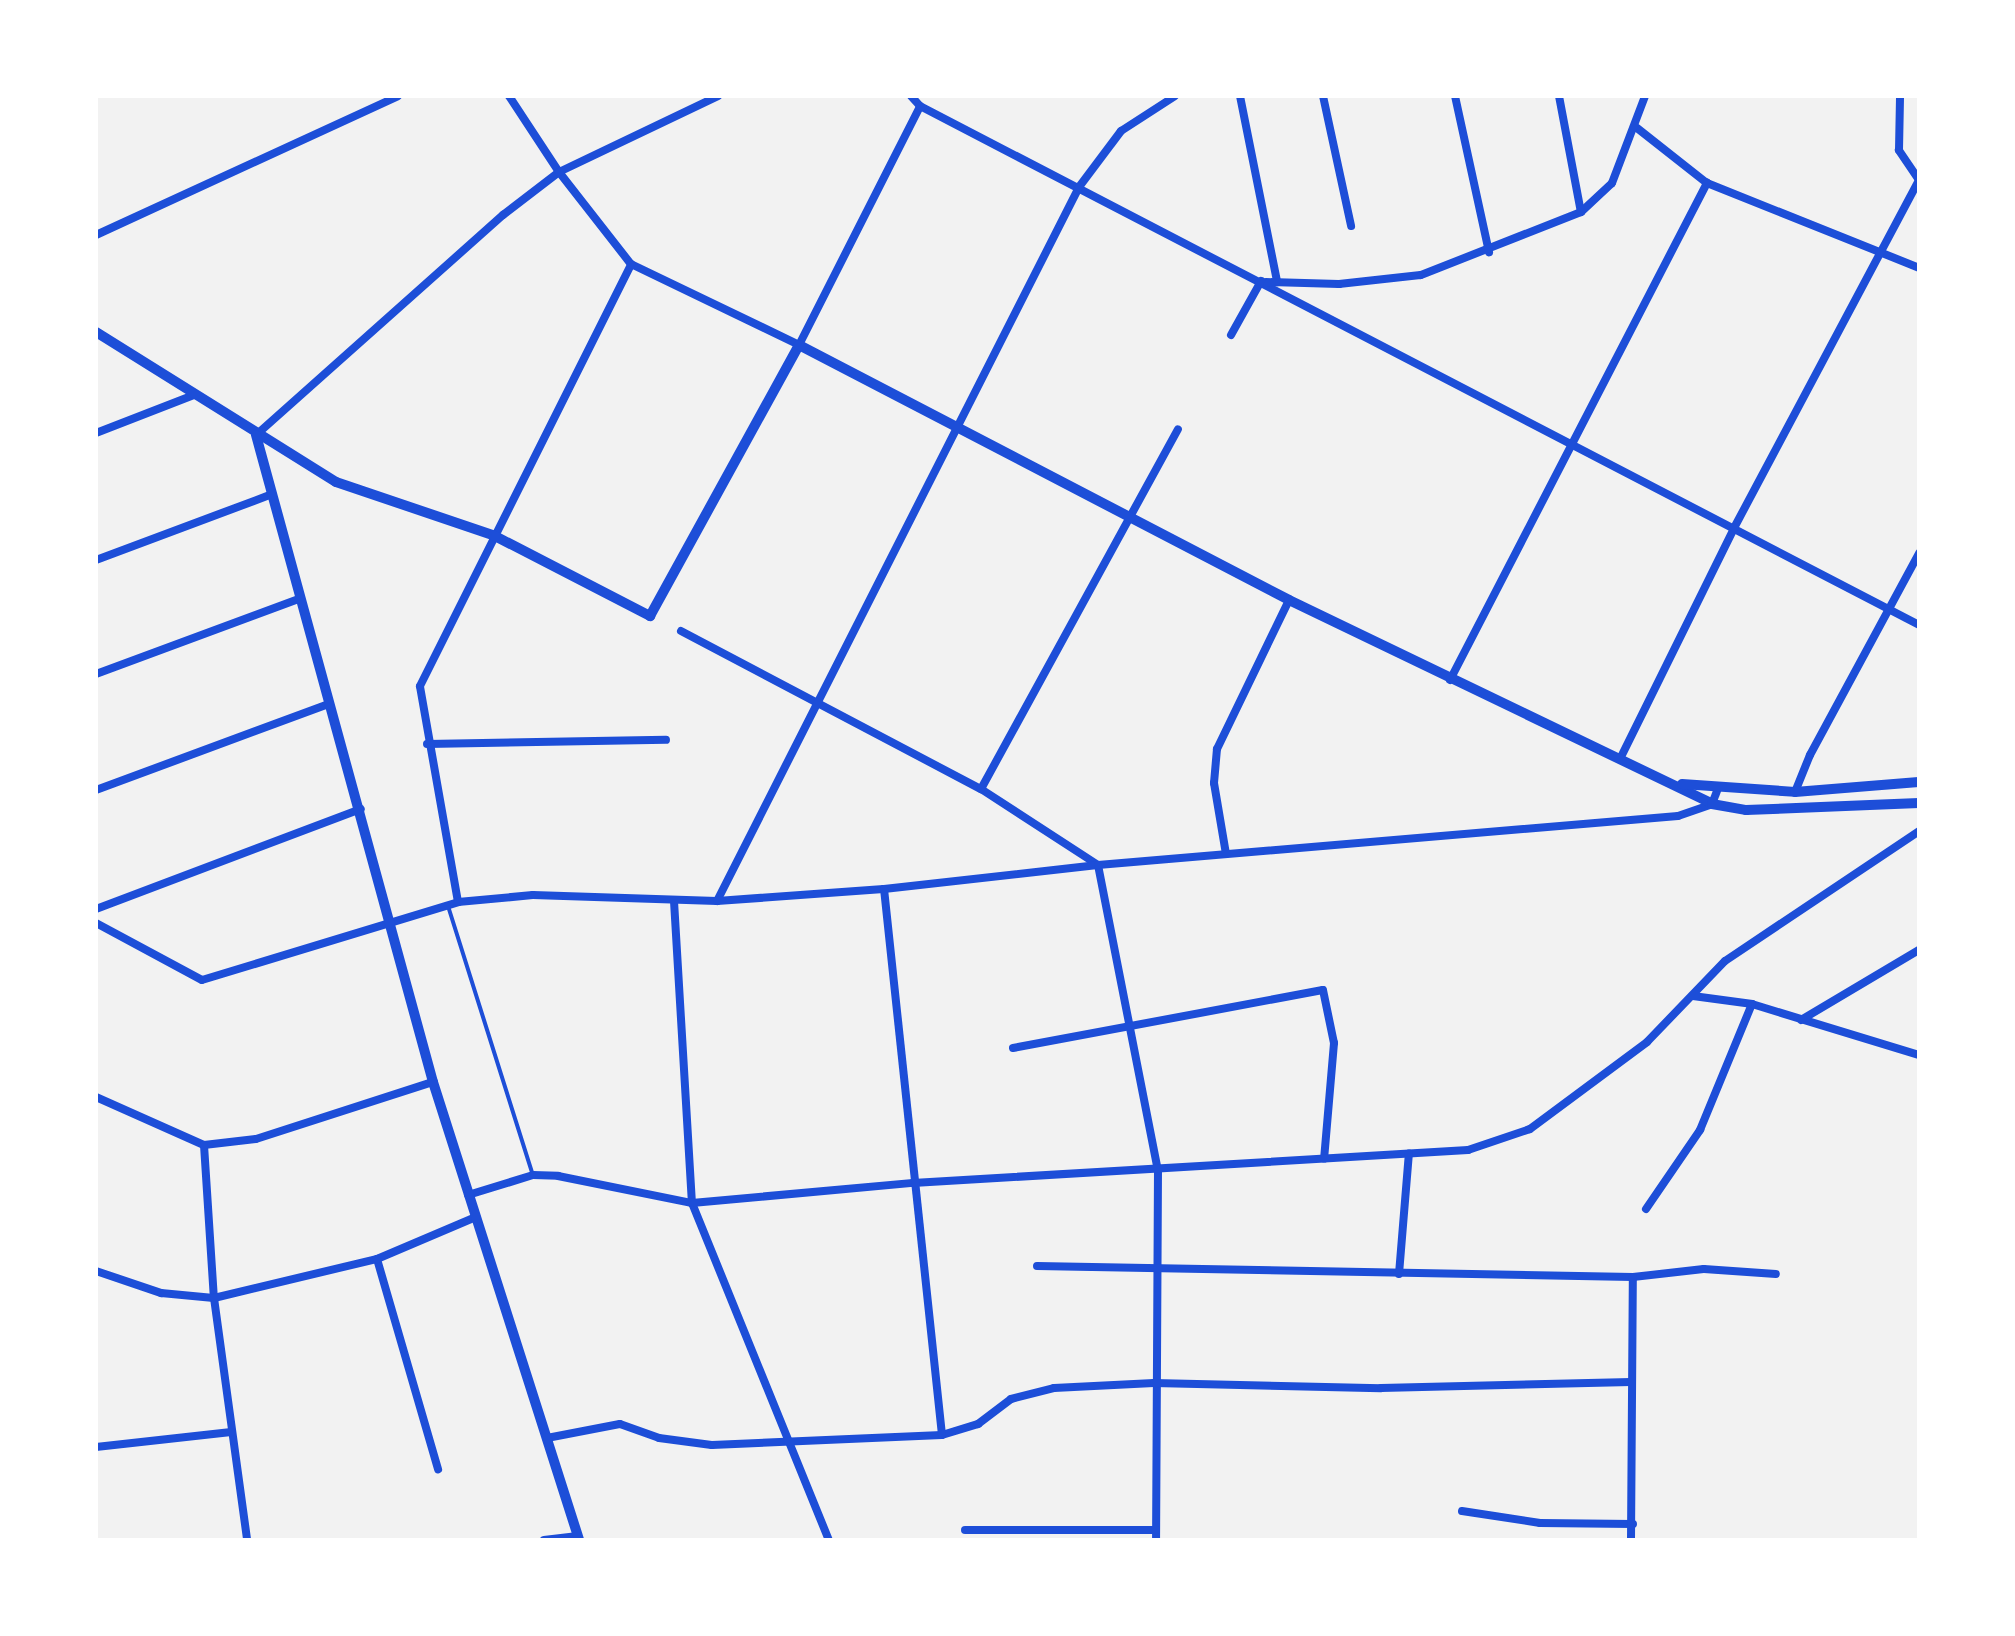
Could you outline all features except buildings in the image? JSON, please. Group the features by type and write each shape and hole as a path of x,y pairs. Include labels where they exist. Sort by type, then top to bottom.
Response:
{"street":[{"path":"96,235 398,96"},
{"path":"509,96 559,172 631,264 799,345 1450,681 1676,783 1712,804 1746,810 1919,803"},
{"path":"256,435 503,215 559,172 718,96"},
{"path":"911,96 920,106 1919,625"},
{"path":"717,901 960,430 1079,187 1121,131 1175,96"},
{"path":"1240,96 1277,282"},
{"path":"1323,96 1351,226"},
{"path":"1455,96 1489,252"},
{"path":"1559,96 1581,212"},
{"path":"1261,281 1339,284 1421,275 1489,252 1581,212 1612,183 1637,128 1645,96"},
{"path":"1620,759 1734,528 1919,180 1899,150 1900,96"},
{"path":"96,332 256,435 336,482 493,535 650,616 799,345 920,106"},
{"path":"1637,128 1707,183 1880,249 1919,268"},
{"path":"1450,681 1707,183"},
{"path":"458,902 427,744 420,686 631,264"},
{"path":"1231,335 1261,281"},
{"path":"96,433 194,395"},
{"path":"981,789 1178,429"},
{"path":"256,435 299,599 361,809 433,1082 578,1538 544,1540"},
{"path":"96,560 270,495"},
{"path":"1795,792 1810,755 1919,553"},
{"path":"96,674 299,599"},
{"path":"1226,854 1214,783 1217,749 1289,600"},
{"path":"681,631 819,700 981,789 1098,865 1158,1170 1159,1272 1154,1383 1156,1535 965,1530"},
{"path":"96,790 329,704"},
{"path":"427,744 666,740"},
{"path":"1676,783 1795,792 1919,782"},
{"path":"1712,804 1718,788"},
{"path":"96,923 202,980 391,919 458,902 533,895 717,901 884,889 1098,865 1678,816 1712,804"},
{"path":"96,909 361,809"},
{"path":"468,1195 533,1175 692,1203 913,1183 1468,1150 1530,1129 1647,1042 1725,961 1919,831"},
{"path":"884,889 942,1435"},
{"path":"674,901 692,1203 829,1540"},
{"path":"1801,1020 1919,950"},
{"path":"1013,1048 1323,990 1334,1043 1324,1159"},
{"path":"1693,996 1752,1004 1919,1055"},
{"path":"1646,1209 1700,1130 1752,1004"},
{"path":"96,1097 204,1145 256,1139 433,1082"},
{"path":"204,1145 214,1298 247,1540"},
{"path":"1399,1274 1409,1153"},
{"path":"96,1271 161,1293 214,1298 377,1259 476,1217"},
{"path":"377,1259 438,1469"},
{"path":"1037,1266 1159,1272 1633,1277 1704,1269 1776,1274"},
{"path":"1631,1540 1633,1277"},
{"path":"547,1438 620,1424 659,1438 712,1445 942,1435 978,1424 1011,1399 1054,1388 1154,1383 1381,1388 1631,1382"},
{"path":"96,1447 231,1432"},
{"path":"1462,1511 1540,1523 1633,1524"}],"lane":[{"path":"448,904 533,1175"}]}
